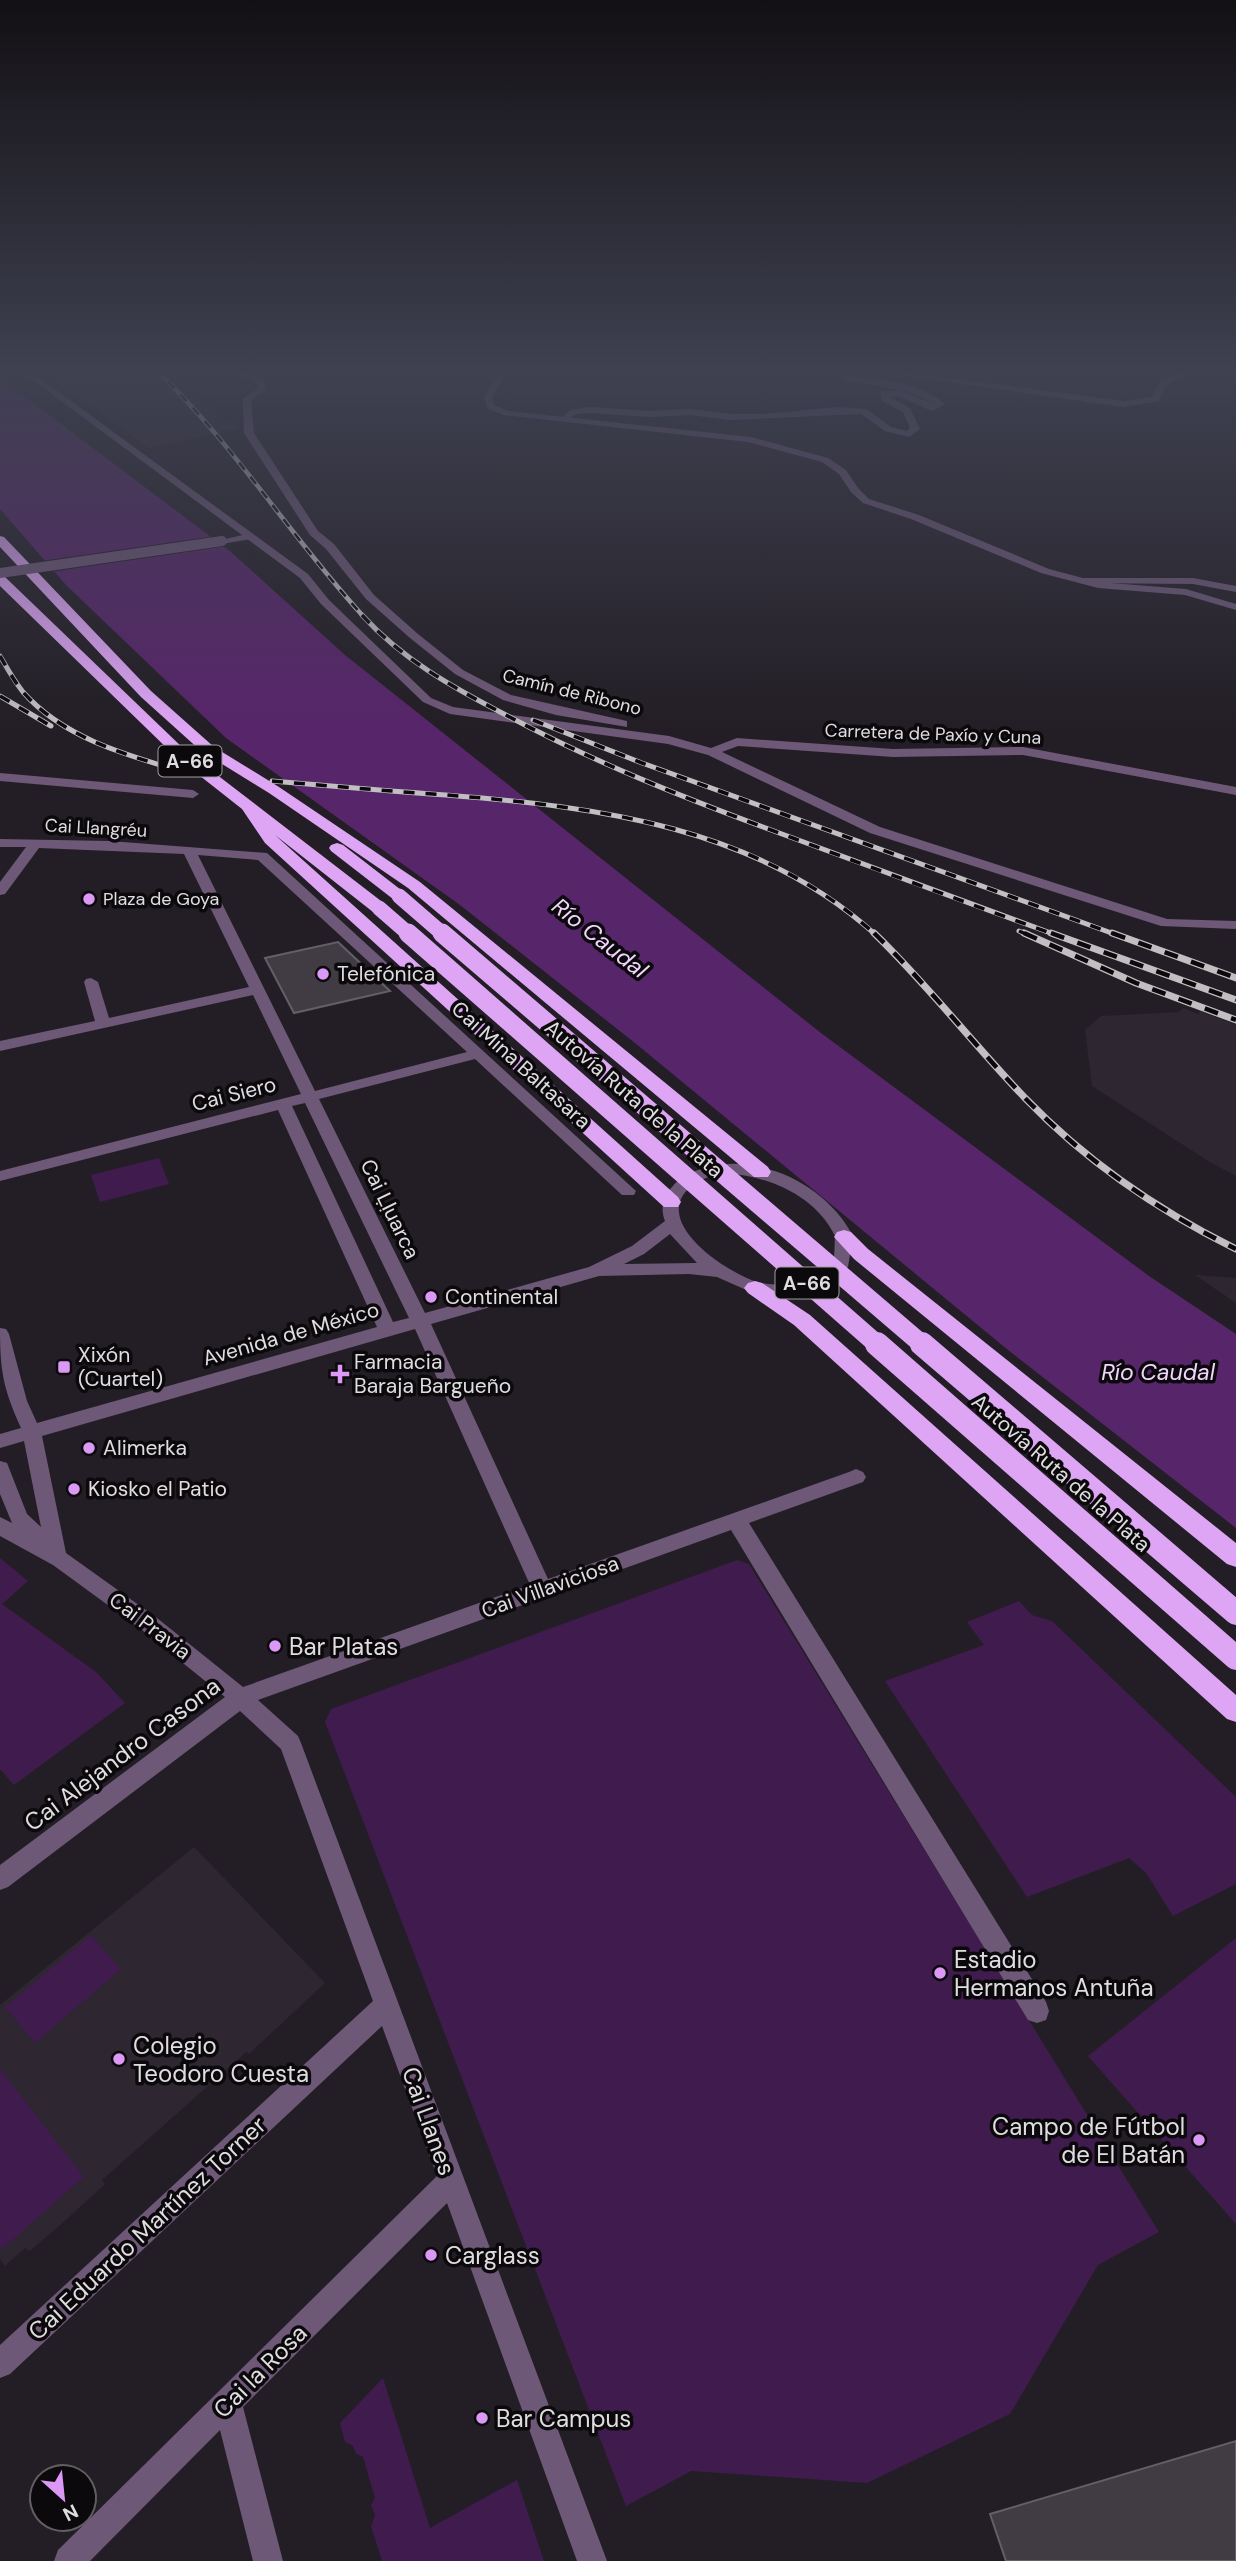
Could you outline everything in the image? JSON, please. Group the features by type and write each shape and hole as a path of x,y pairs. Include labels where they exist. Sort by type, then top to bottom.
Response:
{"highway":[{"name":"Autovía Ruta de la Plata","path":"0,540 146,694 206,748 399,896 1236,1613"},
{"name":"Autovía Ruta de la Plata","path":"0,579 181,754 379,908 1236,1658"},
{"path":"206,748 274,790 414,885 761,1172"},
{"path":"249,808 271,840 671,1202"},
{"name":"A-66","path":"844,1237 861,1254 1236,1557"},
{"path":"755,1288 802,1320 1236,1711"}],"street":[{"path":"182,489 304,576 325,601 427,699 450,710 669,740 712,752 876,830 1166,923 1236,925"},
{"name":"Camín de Ribono","path":"284,489 314,533 323,539 366,593 439,660 513,700 645,729 669,740"},
{"path":"853,489 866,501 915,517 1045,571 1098,584 1186,592 1236,607"},
{"path":"0,573 247,537"},
{"path":"1083,581 1193,582 1236,589"},
{"name":"Carretera de Paxío y Cuna","path":"712,752 737,742 893,753 1023,751 1236,791"},
{"path":"0,778 193,793"},
{"name":"Cai Llangréu","path":"0,843 262,856"},
{"path":"0,891 36,843"},
{"name":"Cai Ḷḷuarca","path":"190,851 420,1321 543,1590"},
{"name":"Cai Mina Baltasara","path":"262,856 628,1191"},
{"path":"92,982 103,1024"},
{"path":"0,1046 257,990"},
{"name":"Cai Siero","path":"0,1176 478,1054"},
{"path":"283,1103 388,1330"},
{"path":"724,1168 761,1172 794,1185 827,1212 844,1237 842,1263 822,1279 795,1289 755,1288 719,1271 685,1242 672,1224 671,1202 683,1183 724,1168"},
{"name":"Avenida de México","path":"0,1441 595,1271 638,1250 672,1224"},
{"name":"Avenida de México","path":"595,1271 689,1268 719,1271"},
{"path":"0,1334 18,1401 32,1432 57,1557"},
{"name":"Cai Pravia","path":"0,1468 19,1518 57,1557"},
{"name":"Cai Villaviciosa","path":"243,1696 856,1477"},
{"path":"736,1520 1037,2011"},
{"name":"Cai Pravia","path":"0,1525 57,1557 243,1696"},
{"name":"Cai Alejandro Casona","path":"0,1879 243,1696"},
{"name":"Cai Llanes","path":"243,1696 289,1743 592,2561"},
{"name":"Cai Eduardo Martínez Torner","path":"0,2364 387,2005"},
{"name":"Cai la Rosa","path":"69,2561 451,2180"},
{"path":"228,2403 268,2561"}],"shaded area":[{"path":"1183,1008 1198,1014 1200,1011 1236,1025 1236,1176 1208,1161 1092,1086 1085,1030 1101,1016 1179,1012"},
{"path":"159,1158 169,1184 100,1202 91,1175"},
{"path":"1195,1275 1236,1278 1236,1303"},
{"path":"0,1558 28,1581 2,1604 96,1672 125,1703 14,1785 0,1769"},
{"name":"Estadio Hermanos Antuña","path":"737,1560 749,1564 1159,2232 1098,2265 1010,2414 867,2483 691,2471 626,2506 325,1722 331,1709"},
{"path":"1019,1601 1032,1615 1052,1621 1236,1797 1236,1884 1173,1916 1146,1873 1129,1858 1027,1897 885,1681 984,1645 967,1622"},
{"name":"Colegio Teodoro Cuesta","path":"194,1847 325,1983 249,2054 246,2052 102,2180 105,2184 67,2219 30,2251 25,2248 5,2266 0,2259 0,2005"},
{"path":"91,1935 121,1969 35,2043 5,2007"},
{"name":"Campo de Fútbol de El Batán","path":"1236,1938 1236,2224 1088,2056"},
{"path":"0,2069 84,2177 2,2249 0,2246"},
{"path":"383,2378 430,2528 517,2480 544,2561 382,2561 371,2526 375,2515 371,2505 375,2498 363,2457 356,2454 353,2446 345,2442 340,2423"}],"water":[{"name":"Río Caudal","path":"0,489 147,489 231,552 345,655 821,1033 1149,1276 1236,1334 1236,1528 1008,1350 635,1043 460,905 226,738 66,585 0,509"}],"pier":[{"path":"215,536 228,546 50,572 41,561"}],"building":[{"name":"Telefónica","path":"338,942 390,991 294,1013 265,958"},
{"path":"1236,2441 1236,2561 1006,2561 990,2514"}],"railway":[{"path":"259,489 363,616"},
{"path":"362,615 377,631 428,671 485,704 572,748 711,807 1056,935"},
{"path":"0,656 23,692 59,723 101,745 191,774"},
{"path":"0,696 51,726"},
{"path":"533,720 642,763 1117,935"},
{"path":"272,781 504,800 618,816 674,829 728,846 780,869 830,898 876,935"},
{"path":"1019,931 1028,935"},
{"path":"1024,933 1136,983 1236,1020"},
{"path":"1051,933 1236,1000"},
{"path":"1112,933 1236,978"},
{"path":"876,935 1025,1098 1073,1143 1151,1201 1236,1249"}],"place":[{"name":"Plaza de Goya","path":"89,899"},
{"name":"Telefónica","path":"323,974"},
{"name":"Continental","path":"431,1297"},
{"name":"Xixón (Cuartel)","path":"64,1367"},
{"name":"Farmacia Baraja Bargueño","path":"340,1374"},
{"name":"Alimerka","path":"89,1448"},
{"name":"Kiosko el Patio","path":"74,1489"},
{"name":"Bar Platas","path":"275,1646"},
{"name":"Estadio Hermanos Antuña","path":"940,1973"},
{"name":"Colegio Teodoro Cuesta","path":"119,2059"},
{"name":"Campo de Fútbol de El Batán","path":"1199,2140"},
{"name":"Carglass","path":"431,2255"},
{"name":"Bar Campus","path":"482,2418"}]}
